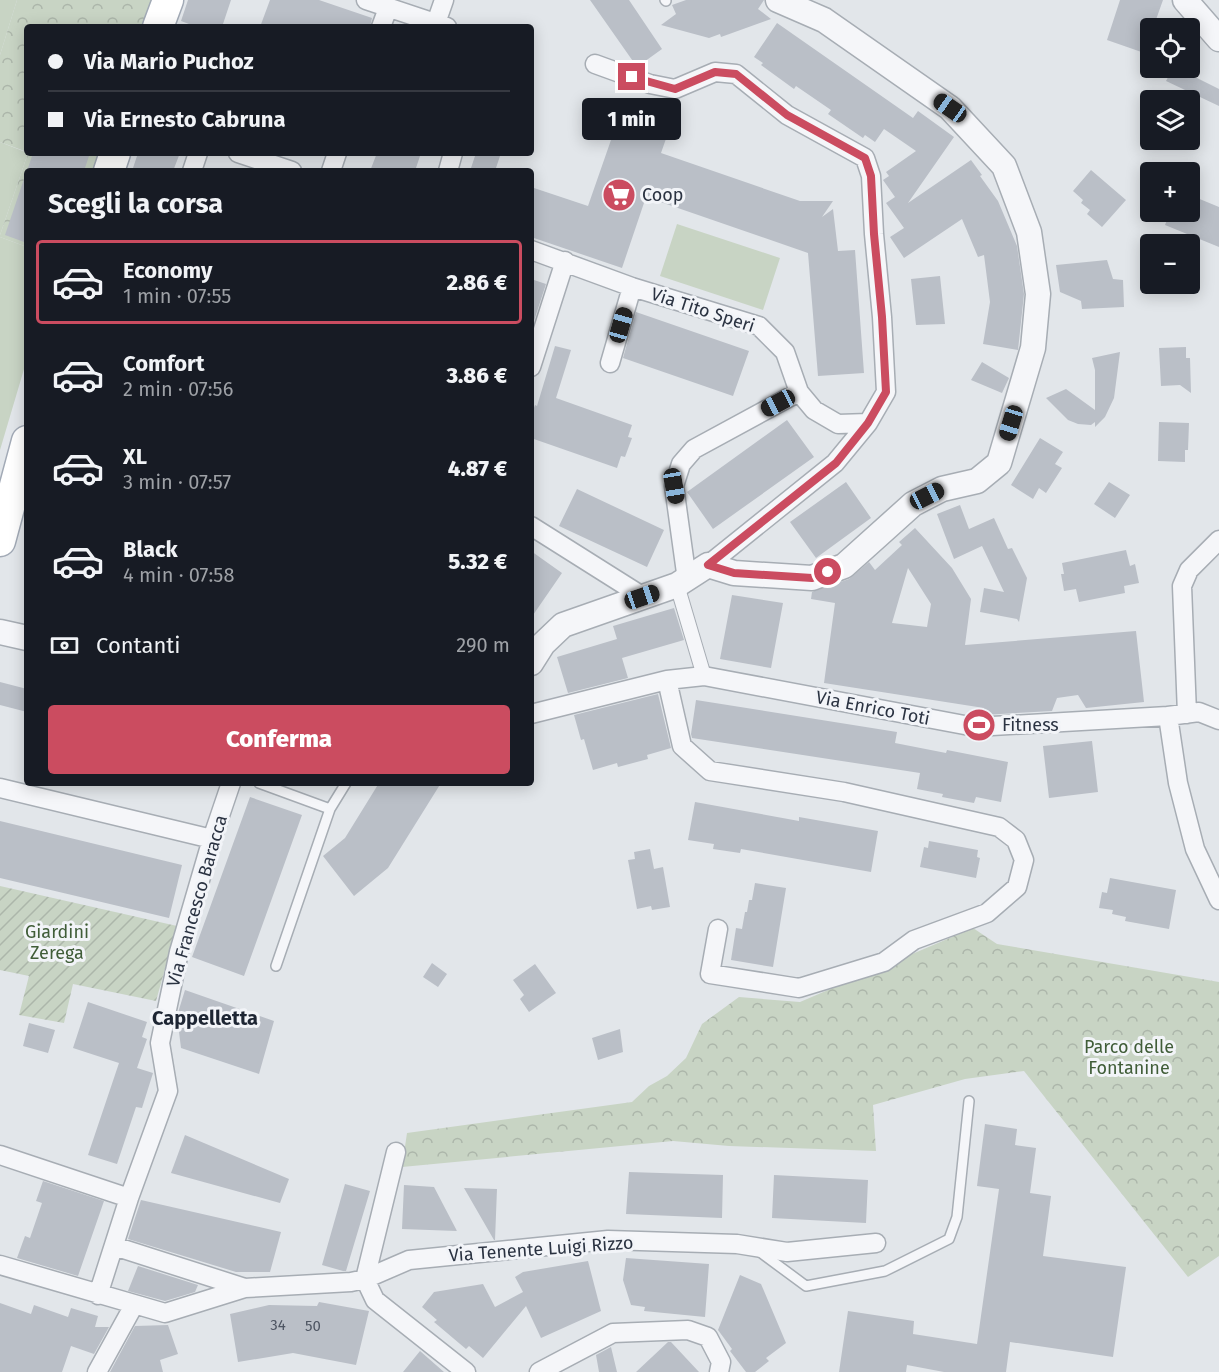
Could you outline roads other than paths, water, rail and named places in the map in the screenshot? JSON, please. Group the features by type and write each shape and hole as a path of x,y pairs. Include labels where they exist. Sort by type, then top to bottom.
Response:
{"main road":[{"path":"159,24 168,0"},
{"path":"0,541 24,452"}],"street":[{"path":"366,0 439,24"},
{"path":"442,24 444,0"},
{"path":"708,565 734,573 812,578 844,566 913,504 942,489 977,481 999,463 1033,348 1038,294 1029,232 1004,166 950,108 827,10 778,0"},
{"path":"1185,0 1219,39"},
{"path":"382,24 388,8"},
{"path":"534,658 543,644 563,625 682,582 708,565 836,463 868,423 886,392 871,176 865,158 787,115 736,74 715,72 675,89 650,84 595,64"},
{"path":"247,156 283,168"},
{"name":"Via Tito Speri","path":"534,251 632,287 759,326 785,352 799,392 813,410 838,424 868,423"},
{"path":"534,359 565,261"},
{"path":"610,363 632,287"},
{"path":"704,676 682,582 674,486 681,464 694,449 799,392"},
{"path":"534,528 642,597"},
{"path":"1187,714 1182,586 1189,570 1219,540"},
{"path":"0,632 24,637"},
{"name":"Via Enrico Toti","path":"534,713 667,680 704,676 975,727 1168,716 1199,712 1219,720"},
{"path":"667,680 682,746 710,771 844,792 999,827 1016,840 1024,860 1017,887 987,913 914,940 884,962 798,988 710,974 718,929"},
{"path":"1168,716 1178,783 1195,849 1219,900"},
{"name":"Via Francesco Baracca","path":"98,1295 129,1198 168,1091 160,1043 179,952 212,838 230,786"},
{"path":"0,788 212,838"},
{"path":"396,1152 365,1279 375,1300 466,1372"},
{"path":"0,1155 129,1198"},
{"name":"Via Tenente Luigi Rizzo","path":"0,1265 165,1313 245,1288 351,1282 365,1279 409,1260 608,1240 737,1244 787,1252 876,1243"},
{"name":"Via Tenente Luigi Rizzo","path":"114,1246 245,1288"},
{"path":"97,1372 134,1305"},
{"path":"539,1372 613,1333 688,1330 708,1337 721,1362 719,1372"}],"lane":[{"path":"267,786 330,809"},
{"path":"276,966 330,809 344,786"},
{"path":"754,1246 806,1286 885,1271 949,1239 957,1217 969,1101"}],"place":[{"name":"Coop","path":"619,195"},
{"name":"Fitness","path":"979,725"}],"district":[{"name":"Cappelletta","path":"205,1018"}],"park label":[{"name":"Giardini Zerega","path":"57,942"},
{"name":"Parco delle Fontanine","path":"1129,1057"}]}
